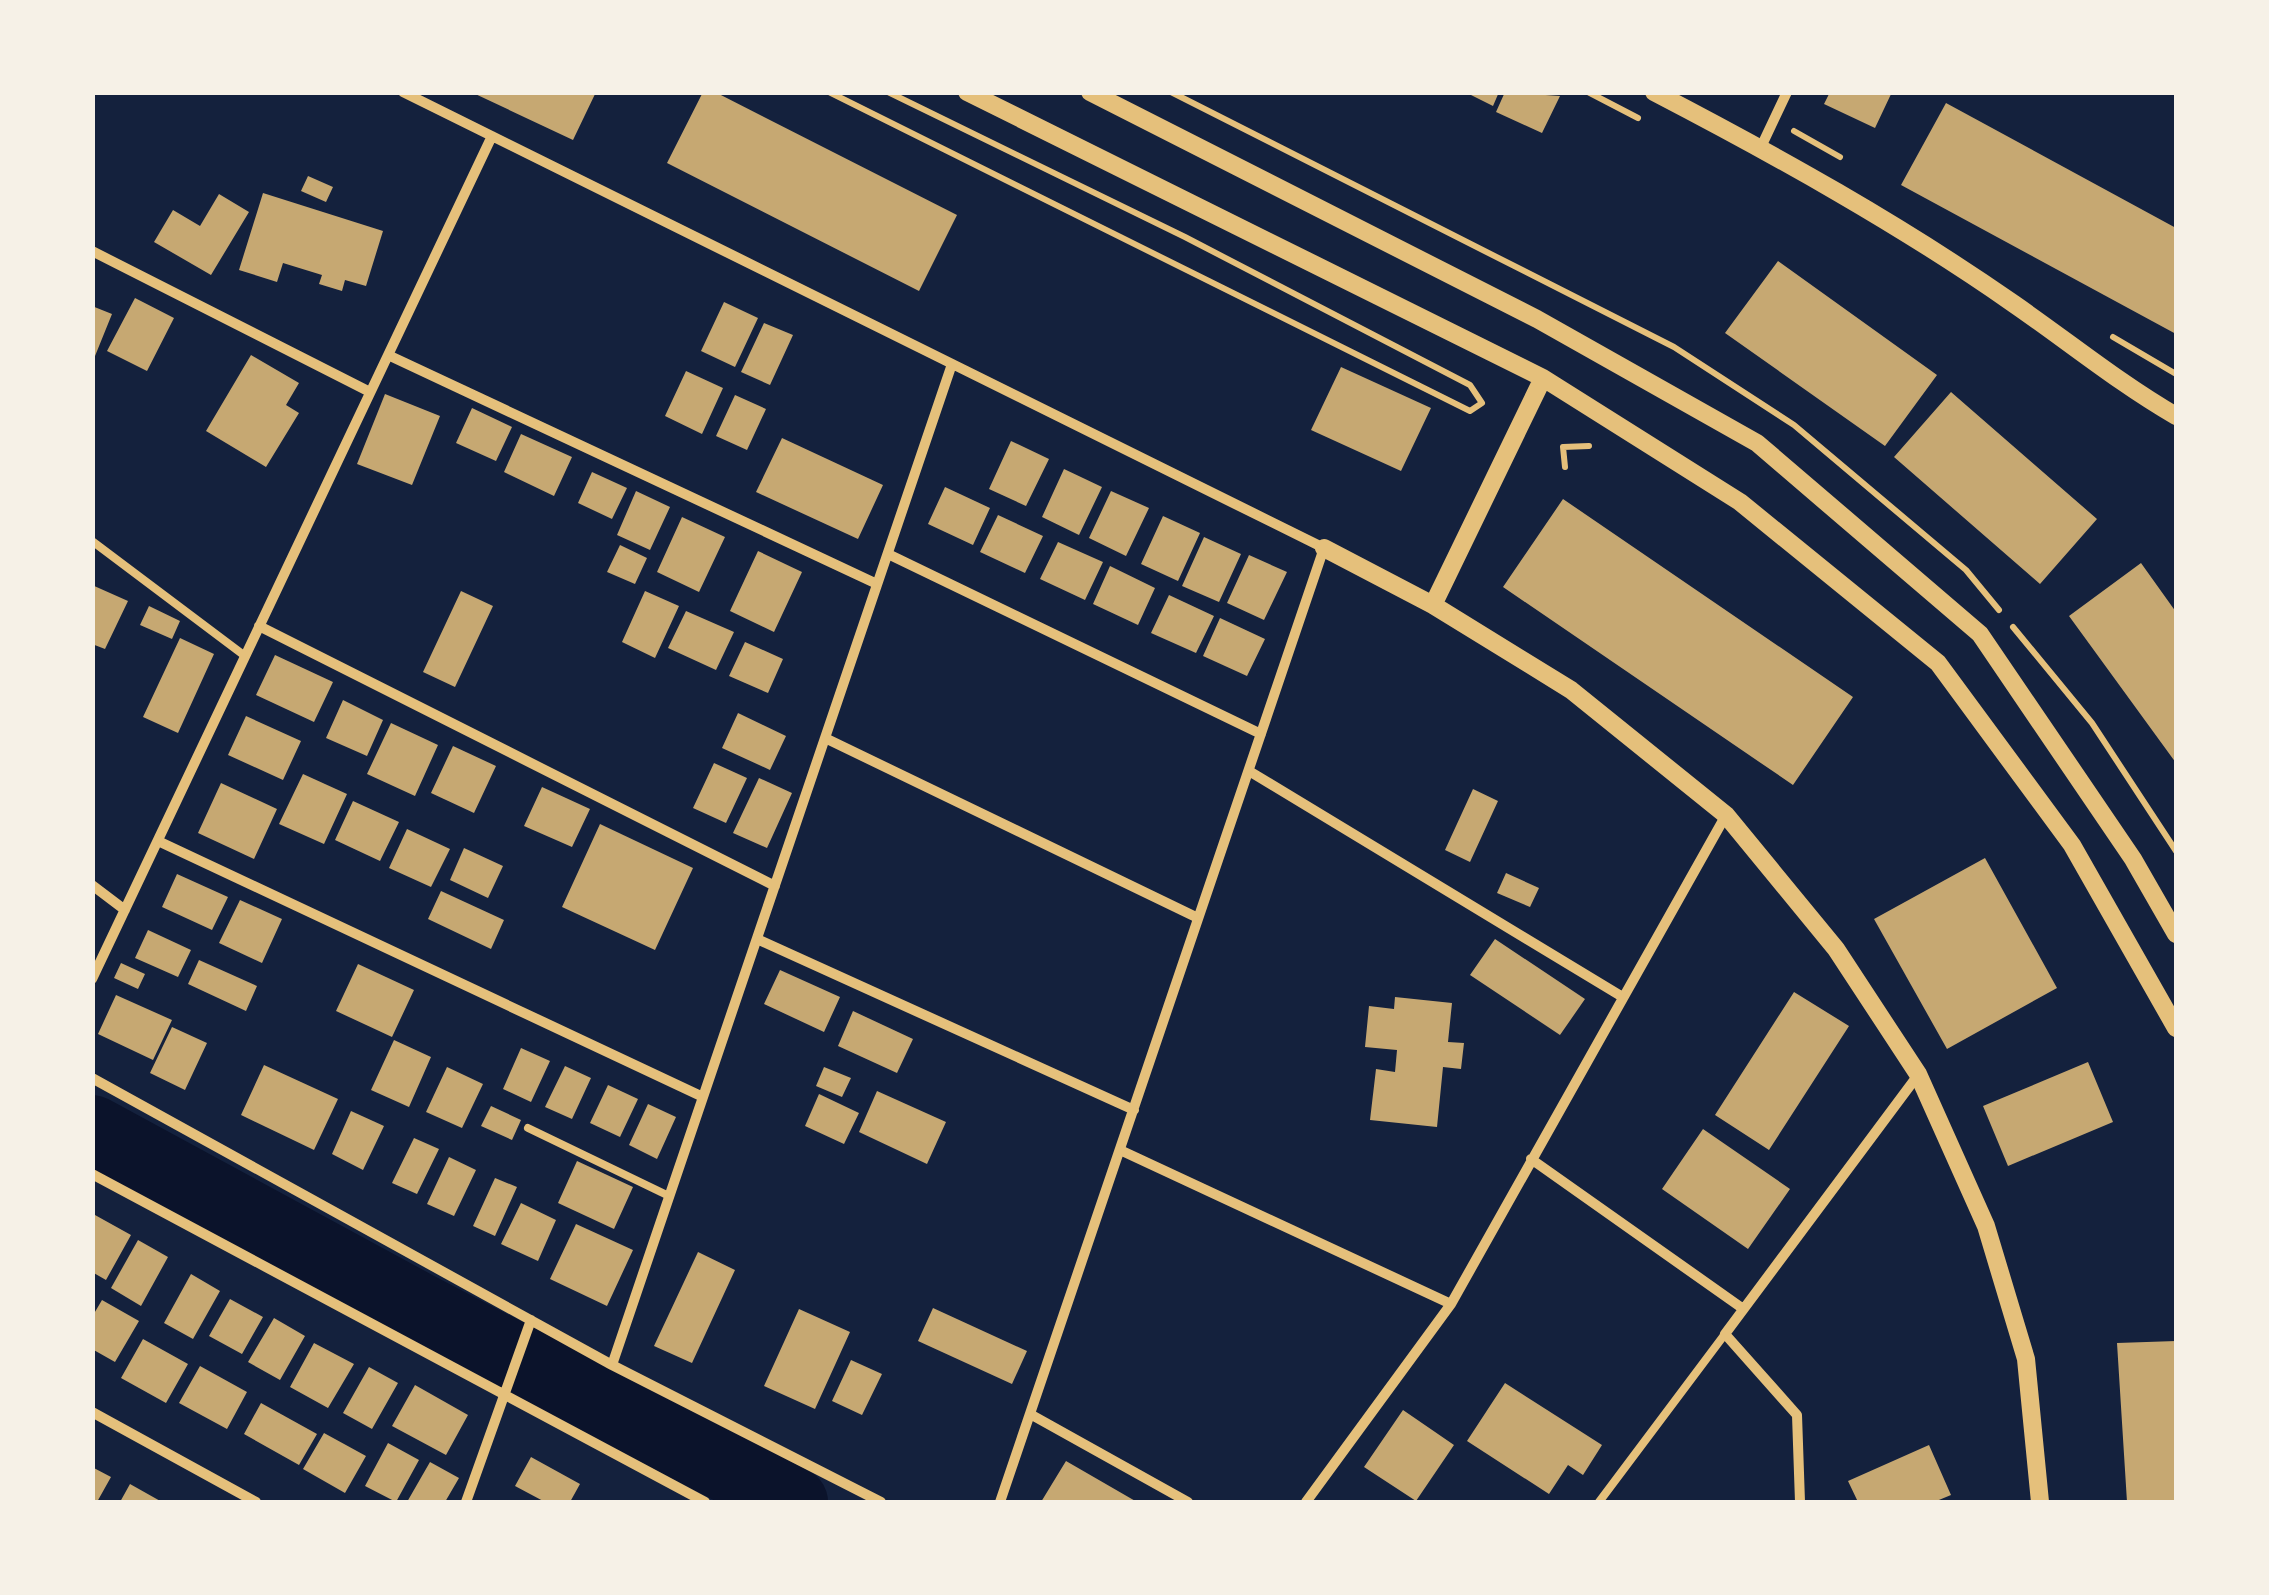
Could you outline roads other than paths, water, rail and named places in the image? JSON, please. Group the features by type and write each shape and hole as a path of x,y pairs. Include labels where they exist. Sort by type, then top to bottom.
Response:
{"street":[{"path":"403,92 1324,548 1433,606 1570,690 1726,816 1836,949 1918,1074 1986,1226 2026,1359 2040,1502"},
{"path":"967,92 1543,378 1740,502 1938,663 2072,845 2176,1024"},
{"path":"1090,92 1536,319 1757,443 1980,634 2132,860 2176,934"},
{"path":"1654,92 1761,147 2012,303 2123,386 2176,416"},
{"path":"1761,147 1787,92"},
{"path":"92,979 492,136"},
{"path":"92,251 370,392"},
{"path":"388,355 877,584"},
{"path":"612,1365 952,364"},
{"path":"1433,606 1543,378"},
{"path":"1000,1502 1324,548"},
{"path":"888,554 1261,734"},
{"path":"260,626 775,886"},
{"path":"825,738 1198,918"},
{"path":"1248,771 1621,996"},
{"path":"1306,1502 1451,1304 1621,996 1726,816"},
{"path":"158,841 703,1097"},
{"path":"92,885 125,910"},
{"path":"756,939 1134,1110"},
{"path":"1800,1502 1798,1415 1725,1334 1918,1074"},
{"path":"92,1078 612,1365 881,1502"},
{"path":"1120,1150 1451,1304"},
{"path":"1531,1160 1742,1308"},
{"path":"92,1174 706,1502"},
{"path":"466,1502 531,1320"},
{"path":"92,1412 256,1502"},
{"path":"1030,1414 1188,1502"}],"lane":[{"path":"92,541 245,656"},
{"path":"528,1128 669,1196"},
{"path":"1599,1502 1725,1334"}],"waterway":[{"path":"92,1130 418,1307 793,1502"}]}
